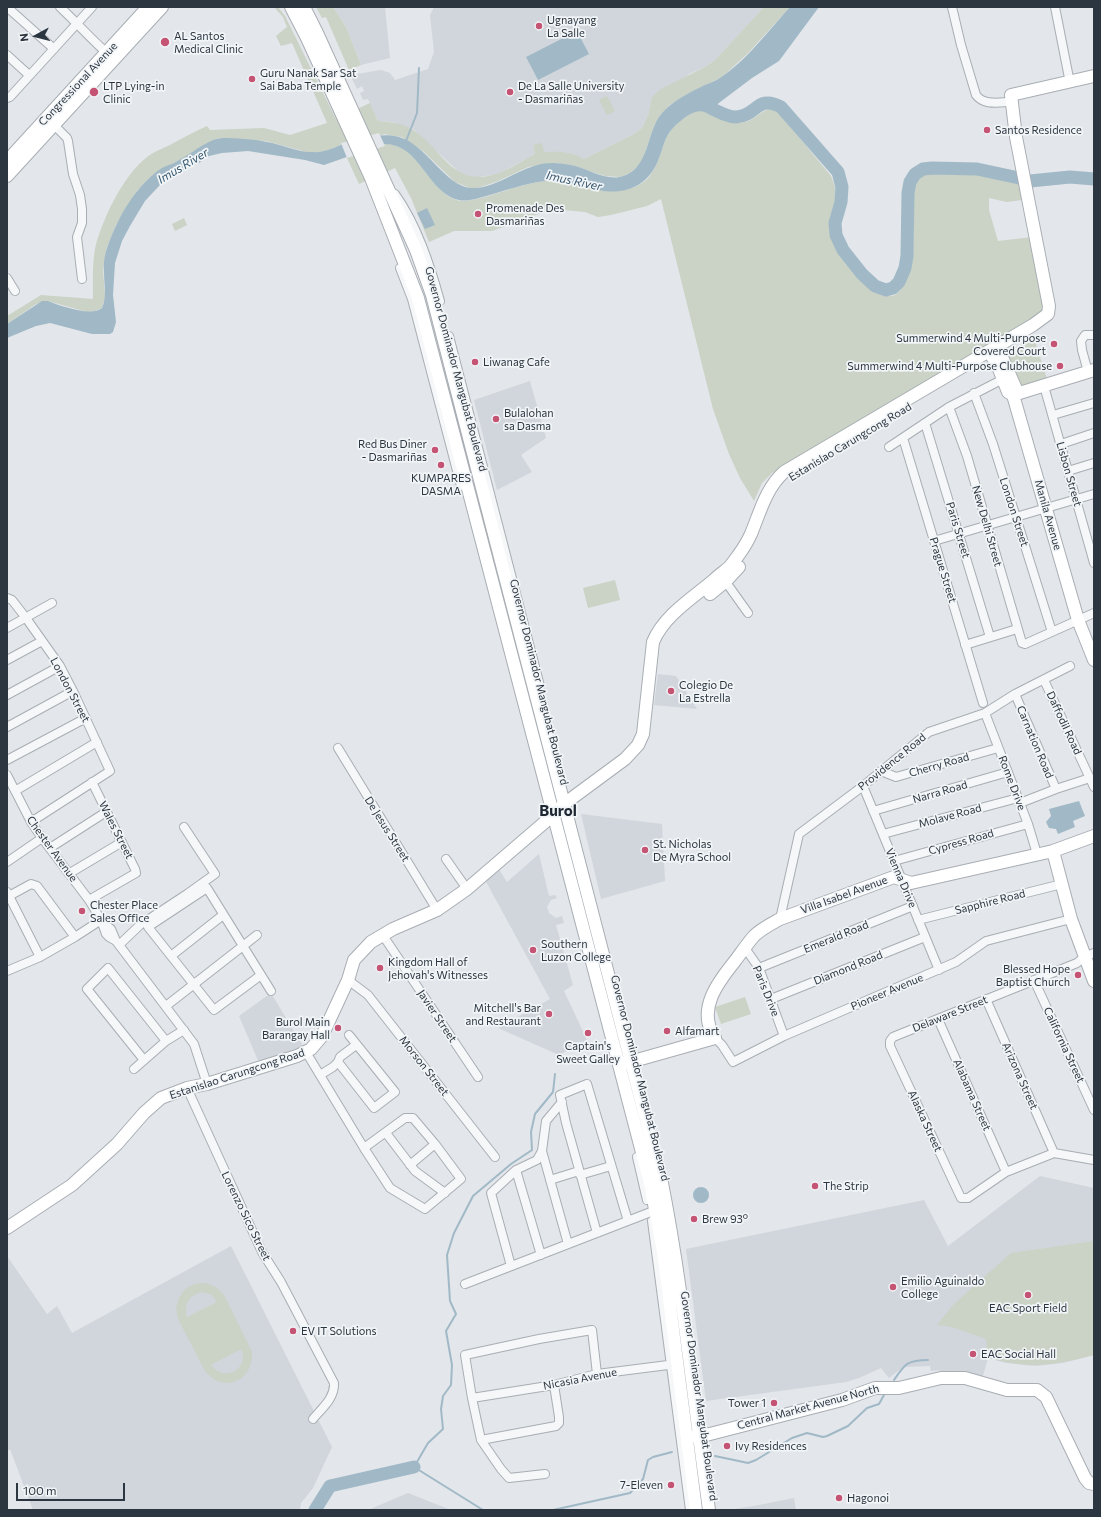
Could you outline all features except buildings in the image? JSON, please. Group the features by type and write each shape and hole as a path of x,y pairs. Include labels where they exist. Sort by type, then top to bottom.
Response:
{"street":[{"path":"7,7 54,49"},
{"path":"60,7 86,31 93,35 112,54"},
{"path":"7,98 10,97 92,7"},
{"name":"Congressional Avenue","path":"12,156 54,125 148,7"},
{"name":"Congressional Avenue","path":"7,176 12,156 112,54 162,7"},
{"name":"Governor Dominador Mangubat Boulevard","path":"291,7 348,114 376,176 416,250 432,295 526,658 567,805"},
{"name":"Governor Dominador Mangubat Boulevard","path":"304,7 318,33 348,114"},
{"path":"952,7 961,45 976,96 984,102 998,102 1094,76"},
{"path":"1055,7 1070,83"},
{"path":"7,55 29,75"},
{"path":"1011,98 1094,82"},
{"name":"Estanislao Carungcong Road","path":"7,1228 72,1185 117,1144 144,1113 162,1098 187,1088 207,1084 306,1052 315,1046 322,1036 348,980 354,960 371,942 382,934 437,910 467,889 552,816 625,759 638,745 643,734 653,642 657,633 676,612 723,578 735,572 749,555 776,493 790,478 995,352 1037,333 1054,320 1057,311 1041,231 1029,199 1021,162 1011,98"},
{"path":"54,125 67,138 73,174 80,195 82,223 77,237 82,279"},
{"name":"Governor Dominador Mangubat Boulevard","path":"376,176 418,298 514,662 615,1070 653,1211 692,1437 709,1510"},
{"name":"Governor Dominador Mangubat Boulevard","path":"376,176 406,209 438,293 511,574 661,1191 681,1263 696,1510"},
{"name":"Governor Dominador Mangubat Boulevard","path":"376,176 370,190 412,300 552,816 630,1060 661,1191 679,1363 692,1437 714,1510"},
{"path":"7,278 15,291"},
{"path":"1013,395 1091,371 1082,350 1081,341 1085,335 1094,335"},
{"name":"Manila Avenue","path":"995,352 1007,376 1016,388 1013,395 1078,620 1093,657"},
{"path":"890,447 949,407 1007,376"},
{"name":"Lisbon Street","path":"1044,386 1094,563"},
{"name":"London Street","path":"974,393 993,444 1052,632"},
{"path":"1053,415 1094,403"},
{"name":"New Delhi Street","path":"949,407 967,456 1022,643 1025,644 1052,632"},
{"name":"Paris Street","path":"925,423 990,637"},
{"path":"1061,444 1094,433"},
{"name":"Prague Street","path":"903,438 983,702"},
{"path":"1068,470 1094,463"},
{"path":"934,541 1094,494"},
{"path":"723,578 748,613"},
{"name":"London Street","path":"7,598 12,600 26,618 60,666 74,691 110,771 92,782"},
{"path":"7,628 52,603"},
{"path":"1052,632 1094,613"},
{"path":"965,645 1017,629"},
{"path":"7,660 42,641"},
{"path":"514,662 526,658"},
{"path":"7,695 60,666"},
{"name":"Providence Road","path":"780,919 800,834 930,732 985,713 1015,694 1070,666"},
{"name":"Daffodil Road","path":"1044,680 1094,788"},
{"path":"7,727 74,691"},
{"name":"Carnation Road","path":"1015,694 1056,789"},
{"name":"Rome Drive","path":"985,713 1028,824 1037,854"},
{"path":"7,760 86,718"},
{"path":"15,791 97,742"},
{"name":"De Jesus Street","path":"338,748 437,910"},
{"name":"Cherry Road","path":"882,771 896,777 998,748"},
{"name":"Narra Road","path":"873,811 1008,772"},
{"name":"Chester Avenue","path":"7,775 31,822 89,900 101,920 106,934 118,943 194,1044 207,1084"},
{"name":"Molave Road","path":"883,834 1019,801 1090,778"},
{"path":"31,822 92,782"},
{"name":"Wales Street","path":"89,900 136,872 92,782"},
{"name":"Vienna Drive","path":"863,786 939,970"},
{"path":"50,848 106,812"},
{"name":"Cypress Road","path":"894,861 1028,824"},
{"path":"118,943 140,925 215,874 184,827"},
{"name":"Villa Isabel Avenue","path":"713,1036 708,1019 711,996 720,980 754,936 780,919 894,877 911,883 1053,851 1094,836"},
{"path":"7,862 42,838"},
{"path":"70,873 122,842"},
{"path":"1053,851 1071,919 1086,952 1094,981"},
{"path":"446,859 467,889"},
{"path":"40,957 8,894 31,884 37,886 75,937"},
{"name":"Sapphire Road","path":"918,920 1062,884"},
{"path":"261,975 214,1010 148,927 207,888 271,991"},
{"name":"Emerald Road","path":"759,968 913,906"},
{"path":"171,956 223,915"},
{"name":"Pioneer Avenue","path":"713,1036 722,1045 733,1062 784,1036 956,962 986,941 1071,919"},
{"path":"8,968 40,957 101,920"},
{"name":"Javier Street","path":"382,934 478,1077"},
{"path":"166,1006 257,935"},
{"name":"Diamond Road","path":"770,999 925,937"},
{"name":"Paris Drive","path":"745,948 759,968 784,1036"},
{"name":"Delaware Street","path":"892,1037 1077,963 1086,952"},
{"path":"144,1060 86,989 108,968 166,1041"},
{"name":"Morson Street","path":"348,980 368,995 495,1156"},
{"name":"California Street","path":"1034,980 1094,1110"},
{"name":"Arizona Street","path":"986,1000 1054,1153"},
{"name":"Alabama Street","path":"938,1019 1006,1172"},
{"path":"134,1069 166,1041 184,1030"},
{"path":"338,1062 374,1108 395,1092 349,1035"},
{"path":"630,1060 713,1036"},
{"name":"Alaska Street","path":"892,1037 890,1046 960,1196 964,1199 968,1198 1006,1172"},
{"path":"320,1075 338,1062 340,1057 356,1045"},
{"path":"306,1052 364,1148 390,1188 424,1209 461,1179 435,1144 413,1118 405,1118 364,1148"},
{"path":"597,1233 566,1123 560,1095 587,1084 628,1221"},
{"name":"Lorenzo Sico Street","path":"187,1088 262,1252 281,1282 334,1383 332,1397 313,1419"},
{"path":"511,1266 491,1193 516,1170 537,1160 542,1151 546,1121 562,1102"},
{"path":"386,1133 415,1171 445,1193"},
{"path":"410,1165 435,1144"},
{"path":"542,1151 568,1244"},
{"path":"1006,1172 1054,1153 1094,1160"},
{"path":"550,1180 611,1166"},
{"path":"516,1170 541,1255"},
{"name":"Governor Dominador Mangubat Boulevard","path":"661,1191 653,1211 668,1250"},
{"path":"466,1284 653,1211"},
{"path":"544,1474 509,1478 481,1440 465,1355 539,1339 592,1330 597,1374"},
{"name":"Nicasia Avenue","path":"472,1398 554,1385 597,1374 679,1363"},
{"name":"Central Market Avenue North","path":"692,1437 842,1400 875,1388 899,1388 948,1377 965,1378 1007,1390 1038,1390 1046,1397 1085,1478 1089,1483 1094,1484"},
{"path":"481,1440 556,1426 559,1423 560,1417 554,1385"},
{"name":"Governor Dominador Mangubat Boulevard","path":"690,1510 692,1437"}],"shaded area":[{"path":"333,7 385,7 390,58 361,65 346,27"},
{"name":"De La Salle University - Dasmariñas","path":"434,7 764,7 715,60 705,67 689,74 649,113 642,128 634,134 584,159 574,155 544,152 533,145 535,154 498,174 471,177 460,173 414,130 392,122 378,121 368,99 363,100 360,93 364,91 362,86 357,89 351,77 357,74 381,70 390,73 395,80 428,69 434,52 430,15"},
{"path":"530,381 546,438 521,455 532,472 497,490 474,400"},
{"name":"Colegio De La Estrella","path":"658,674 676,676 697,709 654,705"},
{"path":"581,814 662,824 665,881 601,899"},
{"path":"539,854 549,896 555,895 557,898 551,900 547,907 549,913 556,918 562,916 564,923 556,925 573,985 564,991 587,1040 559,1055 498,1028 550,999 484,878 497,866 507,882"},
{"path":"271,993 304,1048 260,1065 239,1016"},
{"name":"Emilio Aguinaldo College","path":"1040,1176 1094,1188 1094,1355 1063,1363 1035,1366 1006,1363 988,1358 981,1383 944,1378 939,1370 931,1371 930,1366 903,1367 889,1378 881,1368 846,1382 706,1401 686,1249 924,1200 948,1246"},
{"path":"231,1246 332,1447 313,1488 301,1503 300,1510 33,1510 10,1449 7,1451 7,1256 47,1314 57,1306 72,1333"},
{"path":"408,1493 451,1510 368,1510"},
{"path":"794,1498 796,1510 728,1510 754,1506"}],"green space":[{"name":"Promenade Des Dasmariñas","path":"274,7 278,7 285,16 336,119 370,103 378,121 396,123 409,128 431,145 446,162 455,169 464,174 475,177 494,175 512,167 535,154 533,145 542,143 544,152 565,152 584,159 634,134 642,128 649,113 652,97 661,89 705,67 715,60 764,7 790,7 748,53 722,77 671,104 660,115 654,126 641,163 630,173 620,177 605,176 571,165 551,163 528,167 496,182 477,188 470,188 455,182 424,152 402,137 385,134 341,145 327,151 310,153 266,141 219,138 163,168 148,179 137,191 116,225 107,247 103,269 105,297 102,308 87,312 48,301 36,304 7,324 7,316 41,295 93,299 93,272 96,244 105,219 125,181 143,160 153,153 207,126 210,130 264,128 290,135 327,123 292,43 281,46 276,36 287,27 283,17"},
{"path":"316,7 333,7 346,27 361,65 349,70 326,17 322,18"},
{"path":"607,96 615,111 607,115 599,100"},
{"path":"772,108 778,112 831,176 835,189 836,202 831,216 830,235 836,248 849,266 865,284 874,291 883,295 895,295 901,289 907,278 913,248 913,193 918,178 925,174 933,173 977,174 1020,184 1022,200 1007,202 989,198 989,210 998,241 1033,237 1046,306 1043,312 772,473 762,483 754,501 740,478 729,454 713,409 661,199 647,206 598,217 585,212 552,209 492,231 454,231 429,242 411,198 395,168 359,184 346,156 382,144 399,147 409,153 444,193 454,199 465,201 531,183 548,180 566,181 619,191 639,185 646,180 655,167 667,136 673,127 693,112 705,110 727,120 739,123 749,121"},
{"path":"184,218 187,225 175,231 172,224"},
{"path":"1034,338 1047,379 1022,386 1006,353"},
{"path":"615,580 620,600 588,608 583,588"},
{"path":"745,997 751,1014 721,1024 715,1007"},
{"name":"EAC Sport Field","path":"1094,1241 1094,1355 1053,1364 1016,1364 988,1358 986,1339 952,1327 937,1325 954,1304 1011,1253"},
{"path":"206,1283 216,1287 224,1295 252,1352 248,1370 243,1377 236,1381 228,1383 220,1382 212,1378 205,1371 178,1319 176,1308 179,1298 185,1289 195,1284","holes":["203,1292 212,1295 217,1302 187,1317 186,1308 189,1300 194,1295","241,1349 243,1356 242,1362 239,1368 234,1371 222,1373 211,1365"]}],"water":[{"name":"Imus River","path":"790,7 819,7 779,61 752,78 707,112 694,112 676,125 666,138 656,165 649,176 633,188 611,192 565,182 545,181 523,185 473,200 459,200 448,196 439,188 416,160 407,152 397,146 384,144 324,165 305,160 248,151 222,153 209,156 160,185 145,201 130,226 122,241 115,263 113,295 116,322 113,332 110,334 92,334 50,323 36,326 7,338 7,324 42,301 48,301 68,308 84,311 102,308 105,295 104,258 112,234 129,202 144,183 162,168 174,163 213,140 222,138 250,139 305,152 319,152 347,143 377,136 385,135 399,137 409,141 418,148 453,180 462,186 471,188 491,185 532,167 553,163 571,165 604,176 623,176 632,172 643,157 653,129 662,113 684,96 718,79 730,71 757,45"},
{"path":"577,31 589,54 538,80 526,57"},
{"path":"427,208 435,225 425,229 417,213"},
{"path":"1079,801 1085,816 1073,821 1075,827 1058,834 1056,829 1049,828 1046,822 1051,816 1049,809"},
{"path":"701,1187 707,1189 709,1195 707,1201 701,1203 695,1201 693,1195 695,1189"}],"pier":[{"path":"379,133 385,146 347,158 341,143"}],"waterway":[{"path":"406,141 417,113 419,68"},
{"path":"695,103 707,106 733,117 743,116 762,104 767,103 781,107 838,172 842,187 841,202 835,223 836,235 843,250 862,274 875,286 886,290 893,288 899,282 905,268 907,256 908,193 910,182 915,174 923,169 932,168 977,169 1019,178"},
{"path":"1030,181 1070,177 1094,179"},
{"path":"483,1510 414,1467 428,1443 443,1429 441,1409 443,1396 451,1385 452,1365 446,1331 456,1314 450,1301 447,1255 454,1233 473,1196 511,1164 532,1150 531,1132 535,1114 553,1092 555,1074"},
{"path":"894,1380 907,1364 915,1361 928,1360"},
{"path":"715,1456 748,1463 756,1460 792,1438 807,1433 823,1437 827,1436 848,1426 867,1408 879,1404 884,1395"},
{"path":"553,1510 630,1493 643,1479 648,1460 653,1457 672,1452"},
{"path":"315,1510 330,1486 414,1467"}],"place":[{"name":"Ugnayang La Salle","path":"539,26"},
{"name":"AL Santos Medical Clinic","path":"165,42"},
{"name":"Guru Nanak Sar Sat Sai Baba Temple","path":"252,79"},
{"name":"LTP Lying-in Clinic","path":"94,92"},
{"name":"De La Salle University - Dasmariñas","path":"510,92"},
{"name":"Santos Residence","path":"987,130"},
{"name":"Promenade Des Dasmariñas","path":"478,214"},
{"name":"Summerwind 4 Multi-Purpose Covered Court","path":"1054,344"},
{"name":"Liwanag Cafe","path":"475,362"},
{"name":"Summerwind 4 Multi-Purpose Clubhouse","path":"1060,366"},
{"name":"Bulalohan sa Dasma","path":"496,419"},
{"name":"Red Bus Diner - Dasmariñas","path":"435,450"},
{"name":"KUMPARES DASMA","path":"441,465"},
{"name":"Colegio De La Estrella","path":"671,691"},
{"name":"St. Nicholas De Myra School","path":"645,850"},
{"name":"Chester Place Sales Office","path":"82,911"},
{"name":"Southern Luzon College","path":"533,950"},
{"name":"Kingdom Hall of Jehovah's Witnesses","path":"380,968"},
{"name":"Blessed Hope Baptist Church","path":"1078,975"},
{"name":"Mitchell's Bar and Restaurant","path":"549,1014"},
{"name":"Burol Main Barangay Hall","path":"338,1028"},
{"name":"Alfamart","path":"667,1031"},
{"name":"Captain's Sweet Galley","path":"588,1033"},
{"name":"The Strip","path":"815,1186"},
{"name":"Brew 93°","path":"694,1219"},
{"name":"Emilio Aguinaldo College","path":"893,1287"},
{"name":"EAC Sport Field","path":"1028,1295"},
{"name":"EV IT Solutions","path":"293,1331"},
{"name":"EAC Social Hall","path":"973,1354"},
{"name":"Tower 1","path":"774,1403"},
{"name":"Ivy Residences","path":"727,1446"},
{"name":"7-Eleven","path":"671,1485"},
{"name":"Hagonoi","path":"839,1498"}],"district":[{"name":"Burol","path":"558,811"}]}
